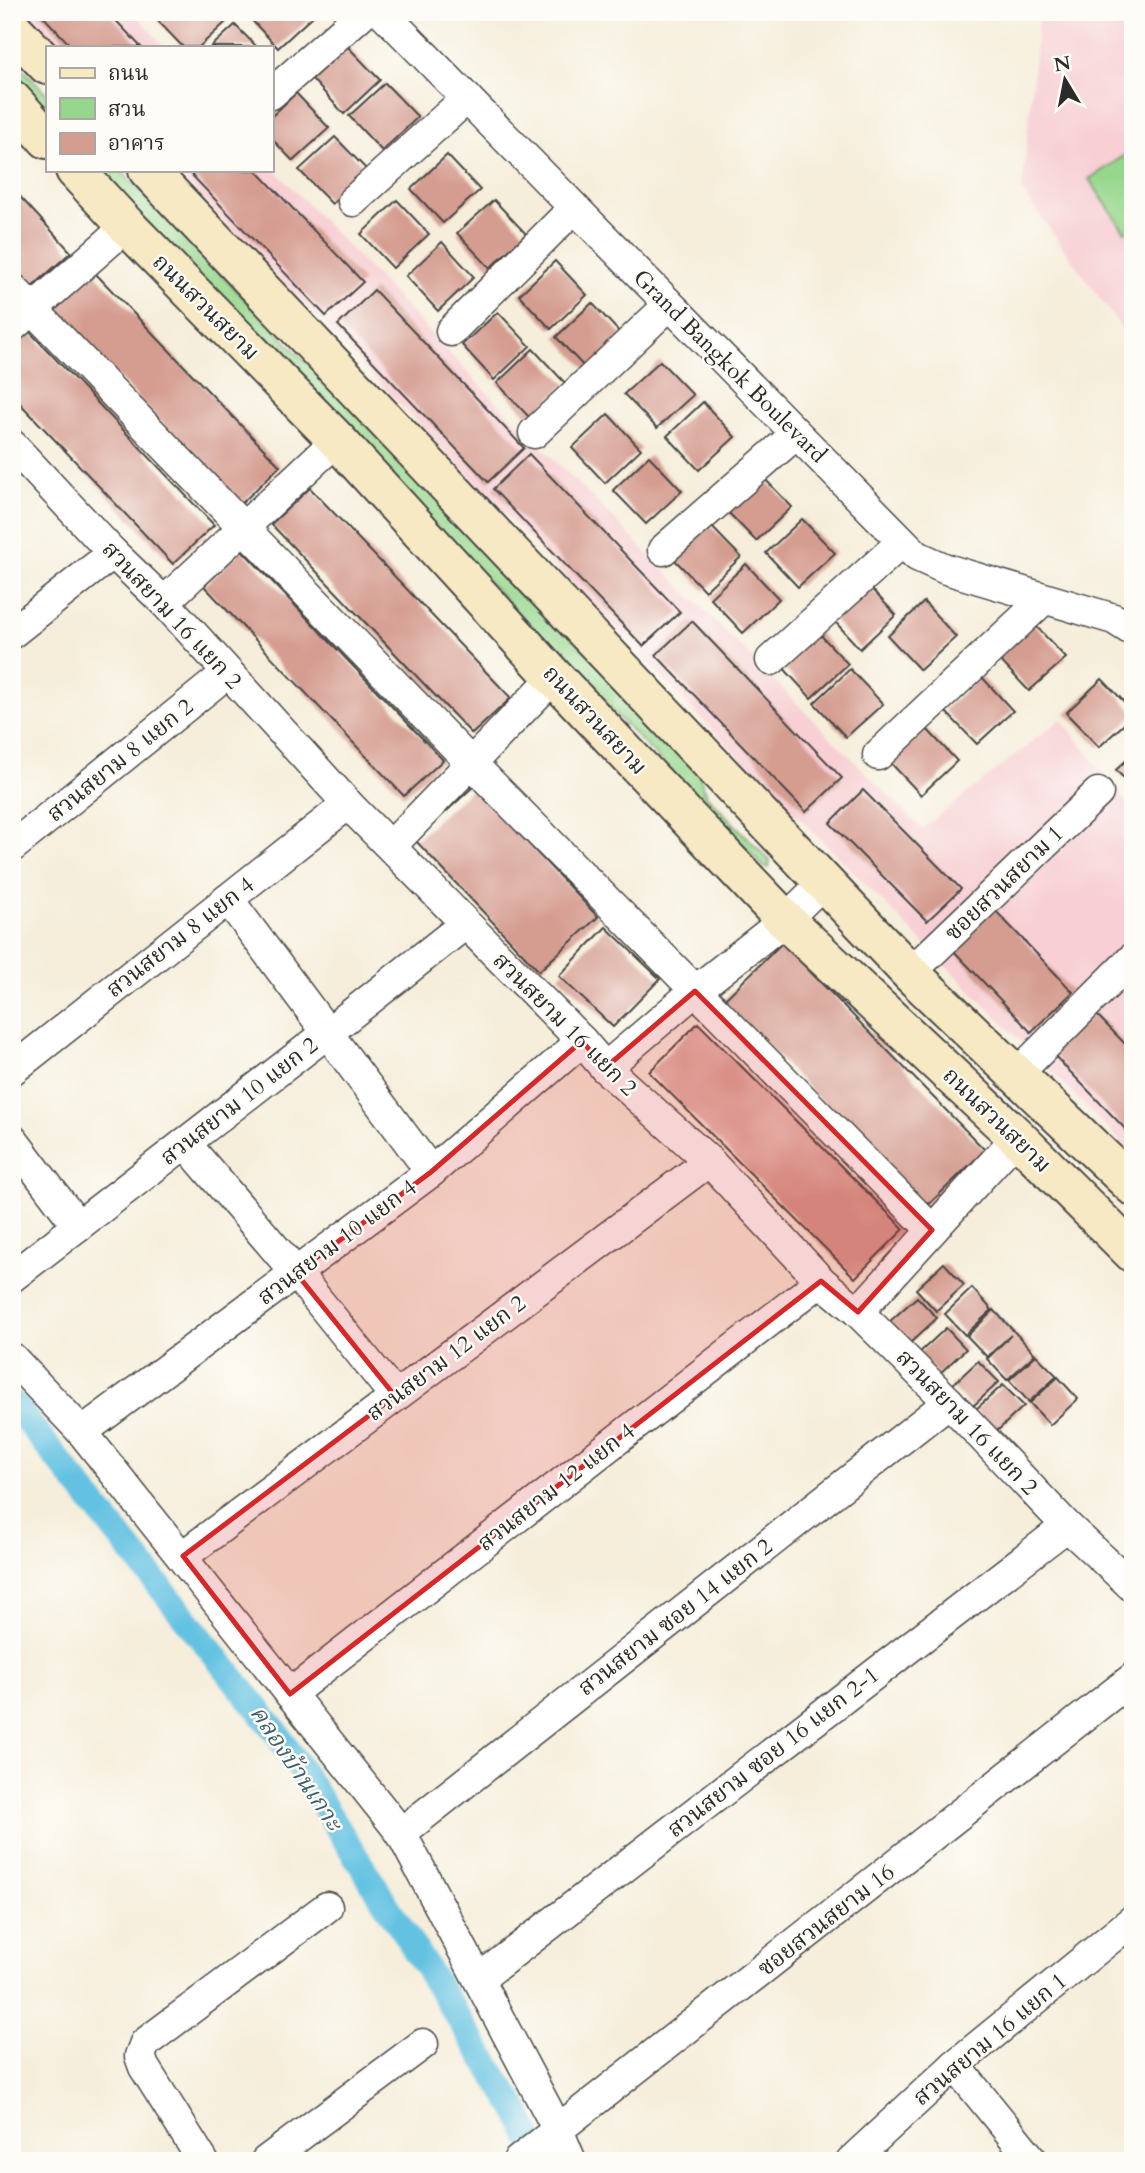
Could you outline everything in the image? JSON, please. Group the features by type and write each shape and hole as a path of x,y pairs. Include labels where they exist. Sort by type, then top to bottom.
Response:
{"street":[{"path":"273,92 364,12"},
{"name":"Grand Bangkok Boulevard","path":"382,12 917,556 946,569 1114,620 1133,631"},
{"path":"12,28 46,64"},
{"path":"354,201 467,98"},
{"path":"12,100 46,138"},
{"name":"ถนนสวนสยาม","path":"77,172 337,440 554,677 785,920 1017,1137 1133,1253"},
{"name":"ถนนสวนสยาม","path":"150,172 910,973 1016,1075 1129,1174"},
{"path":"452,331 575,208"},
{"path":"22,319 127,226"},
{"path":"12,288 22,319 245,526 471,763 932,1230"},
{"path":"534,433 669,304"},
{"path":"663,550 796,434"},
{"path":"164,602 337,440"},
{"name":"สวนสยาม 16 แยก 2","path":"12,445 113,553 164,602 348,804 582,1041 605,1068 709,1161 821,1281 858,1312 949,1402 1067,1526 1133,1587"},
{"path":"771,660 902,542"},
{"path":"12,633 113,553"},
{"path":"878,755 1044,599"},
{"name":"สวนสยาม 8 แยก 2","path":"12,846 227,673"},
{"path":"391,846 554,677"},
{"name":"ซอยสวนสยาม 1","path":"910,973 1098,793"},
{"name":"สวนสยาม 8 แยก 4","path":"12,1070 348,804"},
{"path":"605,1068 695,991 785,920 824,883"},
{"path":"228,899 431,1172"},
{"name":"สวนสยาม 10 แยก 2","path":"12,1277 327,1034 465,923"},
{"path":"1016,1075 1133,958"},
{"name":"สวนสยาม 10 แยก 4","path":"82,1432 431,1172 582,1041"},
{"path":"858,1312 1017,1137"},
{"path":"12,1139 78,1226"},
{"path":"185,1143 296,1273 395,1396"},
{"name":"สวนสยาม 12 แยก 2","path":"183,1556 709,1161"},
{"name":"สวนสยาม 12 แยก 4","path":"290,1694 821,1281"},
{"path":"12,1358 82,1432 401,1833 479,1979 536,2147 571,2161"},
{"name":"สวนสยาม ซอย 14 แยก 2","path":"401,1833 949,1402"},
{"name":"สวนสยาม ซอย 16 แยก 2-1","path":"479,1979 1067,1526"},
{"name":"ซอยสวนสยาม 16","path":"536,2147 1133,1678"},
{"path":"203,2161 144,2067 140,2056 145,2043 327,1907"},
{"name":"สวนสยาม 16 แยก 1","path":"851,2161 955,2065 1133,1920"},
{"path":"266,2161 423,2044"},
{"path":"955,2065 1034,2161"}],"highlighted area":[{"path":"695,991 932,1230 858,1312 821,1281 290,1694 183,1556 395,1396 296,1273 431,1172 582,1041 605,1068"}],"shaded area":[{"path":"24,12 134,12 163,46 56,46"},
{"path":"1039,12 1133,12 1133,344 1022,191"},
{"path":"273,168 477,382 922,829 1061,719 1133,811 1133,1154 727,745 177,172 273,172"}],"green space":[{"path":"12,58 46,93 46,121 12,86"},
{"path":"1133,150 1133,227 1125,232 1089,179"},
{"path":"96,172 122,172 695,764 707,796 770,861 769,868 764,867"}],"building":[{"path":"39,12 108,12 140,46 71,46"},
{"path":"167,12 218,12 227,21 200,46 182,46 158,21"},
{"path":"312,12 314,15 278,48 246,14"},
{"path":"235,25 256,46 212,46"},
{"path":"347,46 380,80 344,114 312,79"},
{"path":"385,83 418,117 382,151 349,116"},
{"path":"296,93 329,128 293,161 273,140 273,115"},
{"path":"335,137 368,171 332,204 299,170"},
{"path":"447,155 480,190 443,223 411,189"},
{"path":"189,172 258,172 363,282 326,316"},
{"path":"12,188 71,252 30,289 12,270"},
{"path":"397,200 429,234 393,268 361,234"},
{"path":"494,200 526,234 490,268 457,233"},
{"path":"442,242 474,277 438,311 406,276"},
{"path":"555,261 587,295 551,329 519,295"},
{"path":"93,271 280,466 240,505 53,309"},
{"path":"374,290 524,448 488,482 338,325"},
{"path":"592,303 624,337 588,371 556,337"},
{"path":"498,312 530,346 494,380 462,345"},
{"path":"27,329 214,525 173,564 12,395 12,343"},
{"path":"533,349 566,384 530,418 497,383"},
{"path":"660,361 693,395 657,428 624,394"},
{"path":"703,402 735,437 699,470 667,436"},
{"path":"608,414 641,449 605,483 572,448"},
{"path":"529,454 680,612 643,646 493,489"},
{"path":"649,456 682,491 646,524 613,490"},
{"path":"759,473 792,507 756,541 723,507"},
{"path":"310,488 511,698 472,734 271,524"},
{"path":"802,519 835,553 798,587 766,553"},
{"path":"708,523 741,557 705,591 672,557"},
{"path":"242,550 443,760 404,796 204,586"},
{"path":"746,564 779,599 743,633 710,598"},
{"path":"863,580 896,615 860,649 828,614"},
{"path":"924,602 956,637 920,670 888,636"},
{"path":"692,621 842,778 806,812 656,655"},
{"path":"1033,623 1066,658 1029,691 997,657"},
{"path":"815,629 848,664 811,698 779,663"},
{"path":"850,669 883,704 846,737 814,703"},
{"path":"981,676 1013,711 977,744 944,710"},
{"path":"1102,679 1133,711 1133,716 1099,747 1066,713"},
{"path":"924,726 957,761 921,795 888,760"},
{"path":"1133,754 1133,788 1116,770"},
{"path":"474,786 598,917 539,971 415,840"},
{"path":"863,790 961,889 927,921 830,823"},
{"path":"992,907 1073,992 1031,1032 950,947"},
{"path":"606,927 660,979 613,1027 559,976"},
{"path":"782,943 985,1150 925,1208 723,1001"},
{"path":"1095,1013 1133,1052 1133,1137 1052,1053"},
{"path":"698,1023 904,1229 855,1278 649,1072"},
{"path":"944,1263 964,1285 936,1311 916,1289"},
{"path":"972,1288 992,1310 965,1335 945,1314"},
{"path":"917,1297 937,1318 909,1344 889,1322"},
{"path":"994,1310 1035,1354 1007,1380 987,1359 1011,1335 987,1357 967,1336"},
{"path":"946,1328 966,1349 938,1375 918,1354"},
{"path":"1036,1355 1057,1376 1029,1402 1009,1380"},
{"path":"978,1361 999,1382 971,1408 951,1386"},
{"path":"1058,1377 1078,1399 1050,1425 1030,1403"},
{"path":"1003,1385 1024,1406 996,1432 975,1410"}],"waterway":[{"name":"คลองบ้านเกาะ","path":"12,1402 278,1734 520,2115 540,2161"}]}
